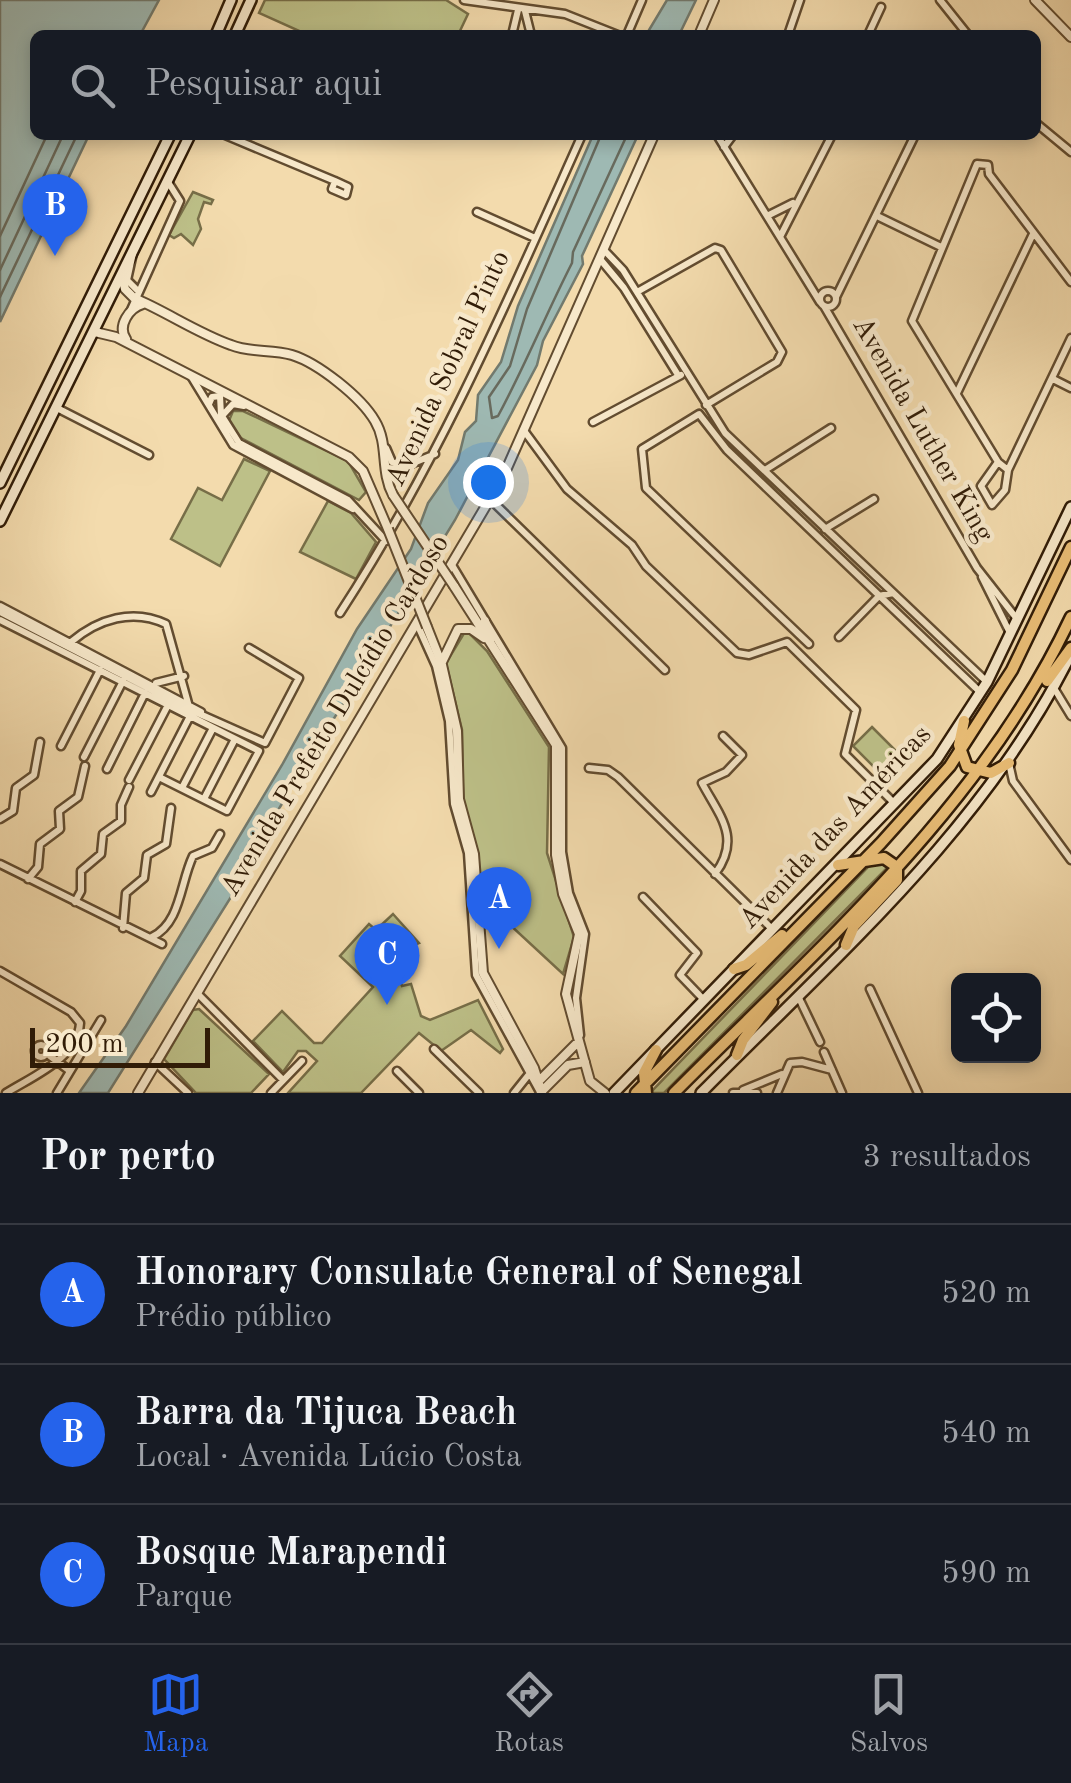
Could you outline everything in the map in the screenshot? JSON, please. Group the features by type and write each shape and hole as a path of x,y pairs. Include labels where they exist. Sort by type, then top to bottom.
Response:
{"highway":[{"name":"Avenida das Américas","path":"642,1090 865,859 961,752 1012,670 1071,547 1071,538"},
{"path":"674,1093 897,867 980,772 1030,698 1071,617"},
{"path":"1002,742 1021,722 1071,650"},
{"path":"964,720 961,752 968,767 991,773 1008,763"},
{"path":"838,864 889,859 897,867 897,880 854,926 846,945"},
{"path":"734,969 746,965 786,931 796,929"},
{"path":"737,1055 743,1040 804,962"},
{"path":"642,1090 644,1073 656,1050"}],"main road":[{"path":"218,30 231,0"},
{"path":"237,30 250,0"},
{"path":"0,483 168,140"},
{"path":"0,521 188,140"},
{"path":"88,306 76,338 83,343 95,333"},
{"path":"10,465 28,445 32,450 24,474"},
{"name":"Avenida das Américas","path":"614,1093 937,760 987,682 1071,507"},
{"path":"703,1092 928,862 998,779 1054,688 1071,650"}],"street":[{"path":"464,0 565,14 605,30"},
{"path":"629,30 642,0"},
{"path":"701,30 714,0"},
{"path":"790,30 800,0"},
{"path":"940,0 964,30"},
{"path":"1035,0 1071,37"},
{"path":"870,30 881,7"},
{"path":"514,30 522,10"},
{"path":"522,10 529,30"},
{"path":"1041,128 1071,152"},
{"path":"238,140 335,182"},
{"name":"Avenida Sobral Pinto","path":"340,613 436,454 580,140"},
{"name":"Avenida Prefeito Dulcídio Cardoso","path":"138,1093 196,992 422,627 526,432 652,140"},
{"name":"Avenida Luther King","path":"720,140 822,304 982,576 1010,633"},
{"path":"724,147 729,140"},
{"path":"780,238 794,202 829,140"},
{"path":"836,297 826,291 822,304 832,307 913,140"},
{"path":"1008,470 998,462 912,321 979,162 988,165 989,174 1071,282"},
{"path":"975,175 989,174"},
{"path":"129,343 122,329 180,202 168,182"},
{"path":"767,216 794,202"},
{"path":"478,212 536,238"},
{"path":"877,216 941,247"},
{"path":"957,393 1033,234"},
{"path":"637,292 715,248 721,250 782,352 777,362 706,405"},
{"path":"133,252 127,280 136,294"},
{"path":"602,254 637,292 682,374"},
{"path":"602,254 682,374 735,442 987,682"},
{"path":"122,276 125,289 148,304 228,344 292,355 311,365 369,412 392,462 415,475 418,487"},
{"path":"130,312 148,304"},
{"path":"95,333 129,343 354,461 388,530 444,691"},
{"path":"998,462 981,486 992,505 1005,490 1008,470 1071,338"},
{"path":"188,373 233,445 359,512"},
{"path":"593,422 682,374"},
{"path":"1052,379 1071,388"},
{"path":"208,404 212,397 220,396 225,428 239,443 326,488 359,512 386,541"},
{"path":"222,416 233,404 265,412"},
{"path":"57,408 149,456"},
{"path":"808,644 646,488 642,449 699,414 727,450 981,693"},
{"path":"764,470 831,428"},
{"path":"526,432 568,490 632,545 648,568 737,653 749,655 786,642 856,710 845,754 896,804"},
{"path":"384,442 385,477 393,495 473,614 494,654 553,738 558,756 556,855 563,894 579,934 566,994 576,1044 590,1081 605,1093"},
{"path":"727,450 735,442"},
{"path":"404,467 436,454"},
{"path":"286,474 326,488"},
{"path":"782,503 790,496"},
{"path":"490,499 665,670"},
{"path":"825,529 874,499"},
{"path":"452,566 559,737 564,758 562,852 570,892 585,934 576,998 580,1041 539,1088"},
{"name":"Avenida Luther King","path":"982,576 1017,619"},
{"path":"839,637 879,596 893,593"},
{"path":"0,609 71,642 188,709"},
{"path":"0,609 154,684 213,728 259,751 227,811 159,777"},
{"path":"71,642 84,630 146,614 166,624 184,676 188,709 151,792"},
{"path":"0,620 168,705 201,712 264,743 299,678 249,648"},
{"path":"484,622 494,654"},
{"path":"422,627 442,665 457,731 462,812"},
{"path":"920,636 928,628"},
{"path":"475,915 468,853 453,794 452,738 442,665 445,649 458,629 471,629 485,639"},
{"path":"61,746 100,670"},
{"path":"966,679 974,670"},
{"path":"154,684 184,676"},
{"path":"28,879 36,871 40,844 60,829 59,812 78,797 84,762 123,682"},
{"path":"1054,688 1071,716"},
{"path":"518,689 540,709"},
{"path":"107,769 146,693"},
{"path":"75,902 81,891 81,872 101,854 105,832 122,822 121,805 129,784 168,705"},
{"path":"182,788 213,728"},
{"path":"716,874 727,852 729,834 721,810 702,786 705,779 726,772 742,755 723,736"},
{"path":"204,799 235,739"},
{"path":"0,819 14,811 16,788 34,775 40,742"},
{"path":"1008,763 1013,781 1071,860"},
{"path":"589,768 611,771 772,929"},
{"path":"998,779 1013,781"},
{"path":"453,794 474,854 476,945 488,984 539,1088"},
{"path":"124,928 126,893 144,878 147,855 166,844 170,808"},
{"path":"151,938 164,930 177,910 181,880 192,856 210,849 220,834"},
{"path":"0,864 162,944"},
{"path":"643,897 697,953 680,976 704,1000"},
{"path":"0,971 76,1016 77,1038 6,1093"},
{"path":"870,989 918,1093"},
{"path":"196,992 284,1080"},
{"path":"797,995 820,1042"},
{"path":"57,1093 101,1020"},
{"path":"434,1049 479,1093"},
{"path":"824,1052 842,1093"},
{"path":"53,1057 72,1067"},
{"path":"272,1093 302,1061"},
{"path":"733,1093 783,1074 796,1061 832,1070"},
{"path":"156,1062 188,1093"},
{"path":"516,1091 539,1088 568,1065 585,1062"},
{"path":"516,1091 531,1071"},
{"path":"397,1072 420,1093"},
{"path":"777,1093 783,1074"},
{"path":"743,1090 757,1093"}],"green space":[{"path":"265,0 446,0 468,14 460,30 297,30 259,13"},
{"path":"193,192 213,200 211,204 204,202 198,219 201,229 193,245 181,234 174,238 169,235"},
{"path":"233,411 243,411 348,461 366,492 359,500 239,437 228,423"},
{"path":"244,459 270,471 220,566 171,539 198,488 222,500"},
{"path":"328,501 351,513 376,542 356,579 300,552"},
{"path":"466,630 487,651 549,747 547,853 574,937 563,974 482,899 478,853 463,799 462,730 446,663"},
{"path":"872,727 899,754 880,773 853,746"},
{"path":"872,863 889,866 664,1093 650,1093"},
{"path":"393,914 419,943 393,954 402,986 411,984 421,1016 430,1020 478,1000 503,1049 500,1053 471,1030 441,1051 419,1033 361,1093 288,1093 317,1061 306,1051 298,1051 283,1072 253,1041 282,1011 314,1043 322,1043 373,987 340,956 369,924 376,930"},
{"path":"199,1009 269,1074 251,1093 196,1093 164,1059 193,1010"}],"water":[{"path":"0,0 159,0 143,30 30,30 30,140 87,140 0,322"},
{"path":"667,0 696,0 681,30 649,30"},
{"path":"591,140 636,140 582,256 583,264 543,341 537,365 455,520 269,825 263,846 108,1093 79,1093 126,1026 282,765 357,629 411,549 428,503 458,460 465,432 476,421 478,395 501,362 518,306"}],"place":[{"name":"Barra da Tijuca Beach","path":"55,256"},
{"name":"Honorary Consulate General of Senegal","path":"499,949"},
{"name":"Bosque Marapendi","path":"387,1005"}]}
